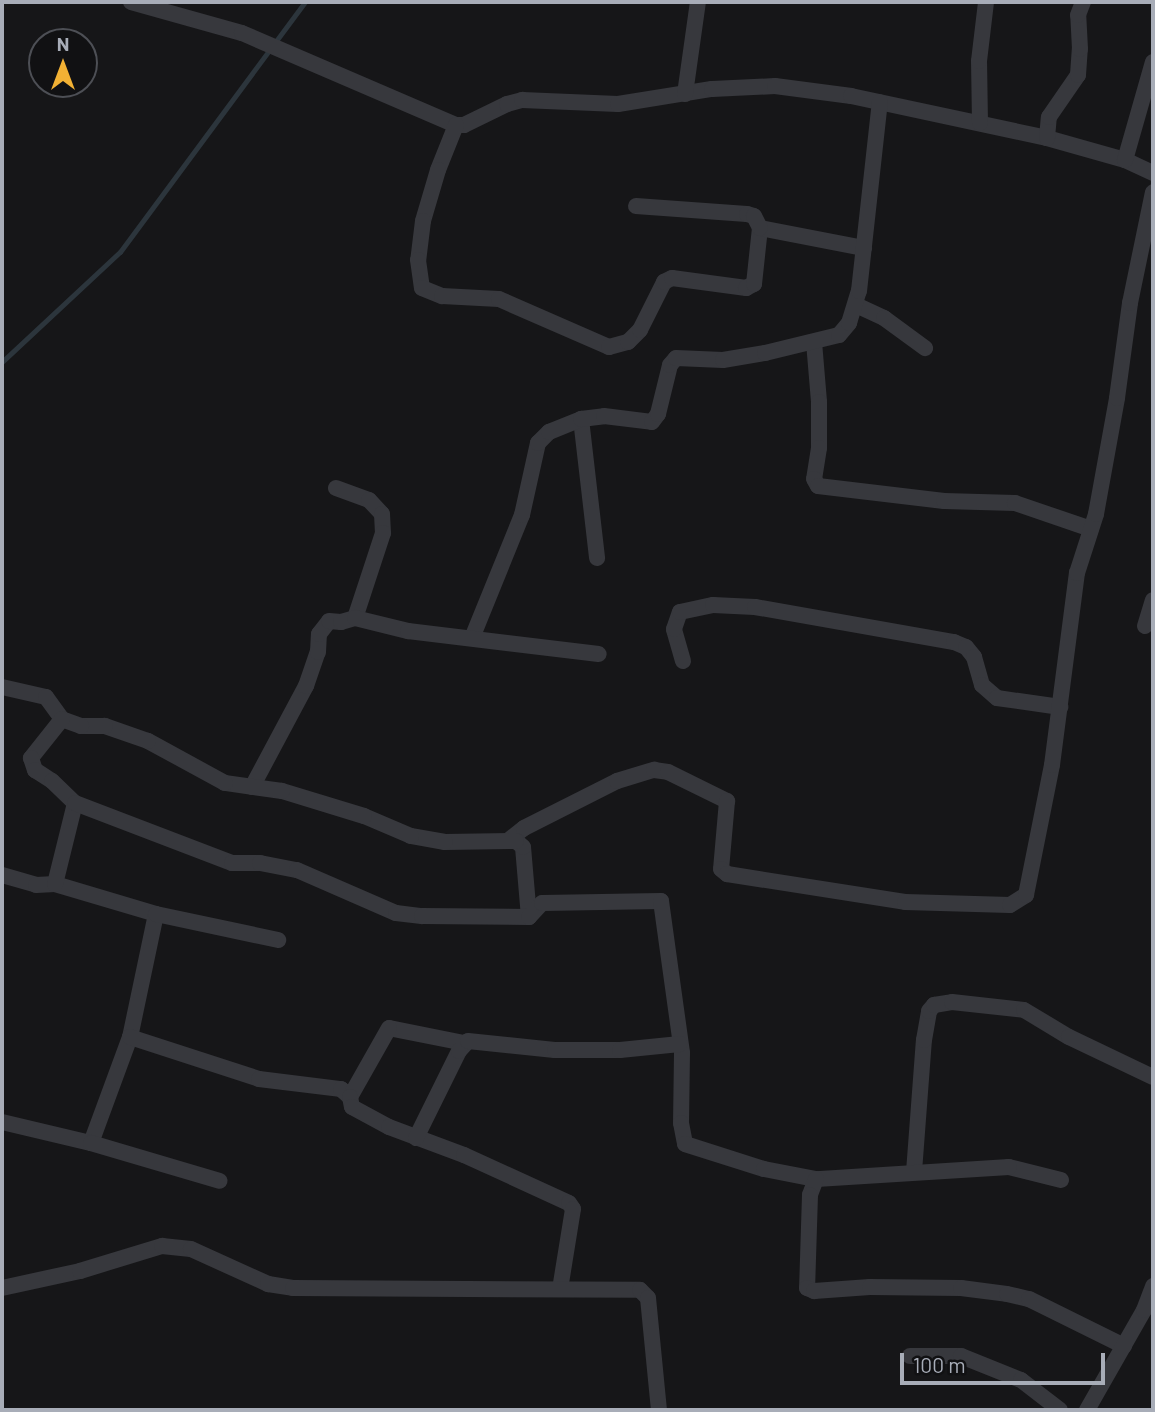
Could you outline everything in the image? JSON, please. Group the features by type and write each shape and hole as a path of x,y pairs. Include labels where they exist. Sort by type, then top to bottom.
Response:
{"street":[{"path":"131,2 184,9 456,125 464,125 507,104 522,100 618,104 712,89 775,86 880,102 1047,138 1125,160 1153,173"},
{"path":"685,94 698,2"},
{"path":"980,123 979,61 986,2"},
{"path":"1047,138 1049,117 1078,75 1078,15 1083,2"},
{"path":"1125,160 1153,62"},
{"path":"472,638 522,515 538,443 549,432 581,419 604,416 652,422 658,414 670,365 676,358 723,360 814,342 839,335 849,323 856,305 864,248 880,102"},
{"path":"456,125 438,170 419,240 422,288 431,294 499,299 608,347 628,342 640,330 664,282 672,278 746,288 754,284 760,228 754,216 636,206"},
{"path":"2,687 46,697 62,719 81,726 105,726 148,741 210,777 282,791 426,840 467,843 510,839 524,828 617,781 654,770 668,772 727,801 722,869 727,874 905,901 1010,905 1020,901 1030,887 1060,707 1077,573 1091,529 1118,398 1130,303 1153,192"},
{"path":"760,228 864,248"},
{"path":"856,305 884,318 925,348"},
{"path":"814,342 819,402 819,448 814,479 818,486 896,497 1015,503 1091,529"},
{"path":"581,419 597,558"},
{"path":"337,488 369,500 382,514 383,533 355,618"},
{"path":"1145,626 1153,600"},
{"path":"682,661 674,629 680,612 713,605 755,607 954,642 966,647 974,657 982,684 997,698 1060,707"},
{"path":"252,787 306,686 323,626 329,621 341,622 355,618 408,631 598,654"},
{"path":"62,719 30,761 35,770 52,781 75,803 232,863 260,863 297,870 396,913 422,916 529,917 542,903 662,901 680,1044 681,1124 687,1147 764,1169 816,1180 1009,1167 1061,1180"},
{"path":"54,884 75,803"},
{"path":"510,839 523,847 529,917"},
{"path":"2,875 36,885 54,884 156,914 278,940"},
{"path":"91,1143 130,1037 156,914"},
{"path":"914,1172 924,1040 929,1011 934,1005 952,1002 1024,1010 1069,1037 1153,1077"},
{"path":"350,1097 391,1027 464,1043 474,1041 555,1050 607,1050 680,1044"},
{"path":"130,1037 259,1079 341,1088 350,1097 354,1110 416,1138 464,1154 569,1203 573,1209 560,1289"},
{"path":"416,1138 464,1043"},
{"path":"2,1122 91,1143 220,1181"},
{"path":"816,1180 810,1195 805,1281 808,1290 961,1288 1007,1294 1028,1299 1124,1346"},
{"path":"2,1288 80,1271 162,1246 191,1249 279,1286 640,1290 647,1295 659,1410"},
{"path":"1087,1410 1153,1289"},
{"path":"910,1356 961,1356 1021,1380 1060,1410"}],"waterway":[{"path":"2,362 120,252 305,2"}]}
